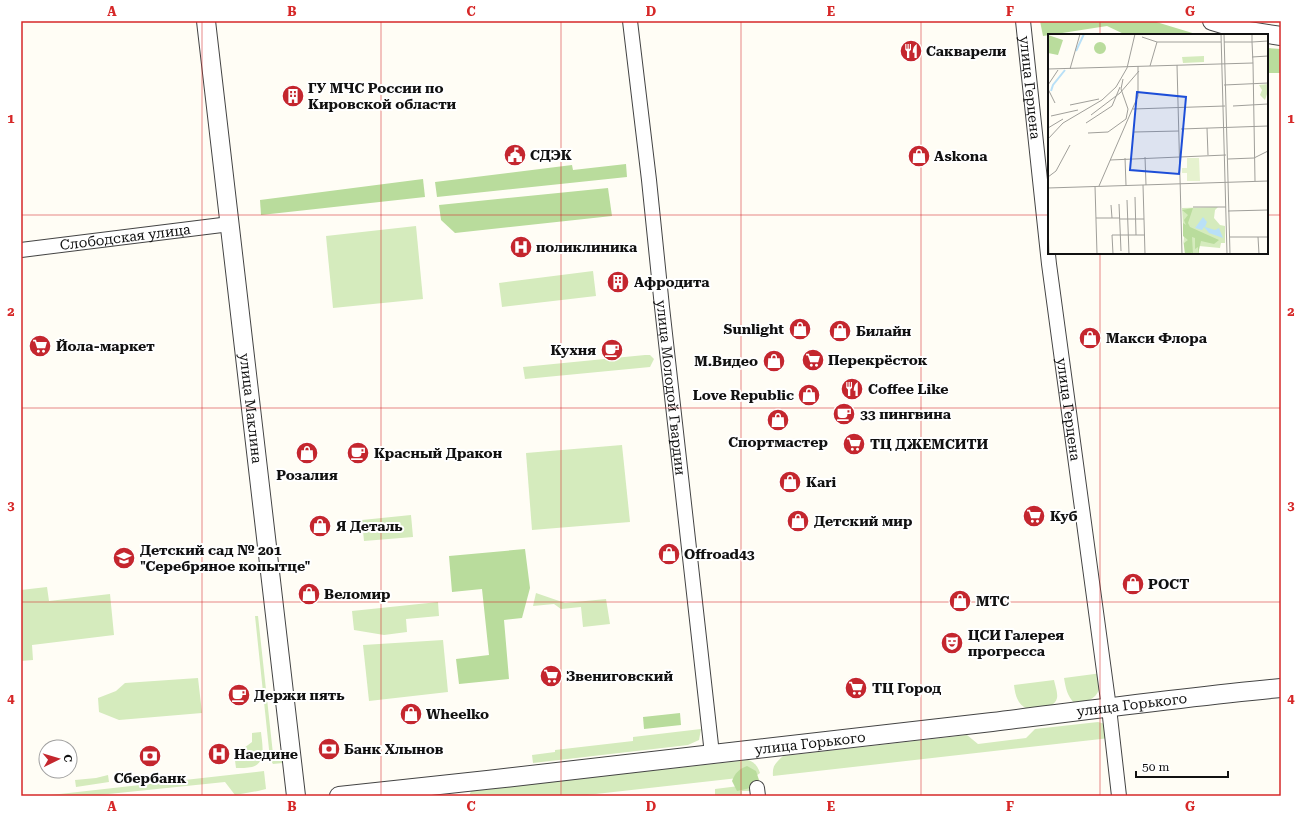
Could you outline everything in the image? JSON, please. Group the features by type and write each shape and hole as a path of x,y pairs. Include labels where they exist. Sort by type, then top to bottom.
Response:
{"street":[{"name":"улица Маклина","path":"206,21 256,446 290,757 296,796"},
{"name":"улица Молодой Гвардии","path":"630,21 649,180 712,754"},
{"name":"улица Герцена","path":"1023,21 1049,264 1109,708 1119,796"},
{"path":"1212,21 1242,30 1281,36"},
{"name":"Слободская улица","path":"21,250 230,224"},
{"name":"улица Горького","path":"339,796 1109,708 1212,694 1281,688"}],"green space":[{"path":"1040,21 1153,21 1196,34 1124,34 1107,26 1048,34 1043,36"},
{"path":"1268,48 1281,49 1281,73 1268,73"},
{"path":"626,164 627,177 437,197 435,182 572,165 573,170"},
{"path":"423,179 425,197 261,215 260,200"},
{"path":"608,188 612,216 455,233 441,220 439,205"},
{"path":"416,226 423,299 333,308 326,236"},
{"path":"593,271 596,296 502,307 499,283"},
{"path":"650,355 654,359 650,367 525,379 523,367"},
{"path":"622,445 630,522 532,530 526,453"},
{"path":"411,515 413,537 364,541 362,520"},
{"path":"525,549 530,588 522,618 504,620 509,679 459,684 456,659 489,655 482,589 452,592 449,556"},
{"path":"47,587 49,601 110,594 114,635 32,645 33,660 21,661 21,590"},
{"path":"536,593 565,603 606,599 610,624 583,627 581,607 561,609 554,604 533,606"},
{"path":"438,602 439,616 406,619 407,632 384,635 354,630 352,611"},
{"path":"255,616 258,616 273,754 282,758 283,763 273,764 270,759"},
{"path":"443,640 448,692 369,701 363,645"},
{"path":"1102,673 1100,686 1096,695 1088,700 1074,703 1067,692 1064,678"},
{"path":"198,678 202,713 119,720 99,712 98,698 116,691 125,683"},
{"path":"1054,680 1057,698 1052,705 1032,709 1024,707 1018,700 1014,685"},
{"path":"680,713 681,725 644,729 643,717"},
{"path":"1098,722 1105,724 1110,738 773,776 776,763 783,756 967,735 978,744 1026,738 1035,729"},
{"path":"701,729 699,740 688,745 533,763 532,755 555,752 555,750 633,741 633,737"},
{"path":"261,732 263,747 260,761 257,765 252,767 236,768 234,753 240,751 252,742 252,733"},
{"path":"748,760 754,763 760,773 756,776 578,796 469,796 471,791"},
{"path":"747,766 756,771 759,780 755,787 737,791 732,781 734,776 742,768"},
{"path":"264,771 266,789 235,795 225,782 89,796 42,796"},
{"path":"108,775 109,782 76,787 75,780"},
{"path":"747,785 750,791 742,791 742,796 715,796 715,789"}],"place":[{"name":"Сакварели","path":"911,51"},
{"name":"ГУ МЧС России по Кировской области","path":"293,96"},
{"name":"СДЭК","path":"515,155"},
{"name":"Askona","path":"919,156"},
{"name":"поликлиника","path":"521,247"},
{"name":"Афродита","path":"618,282"},
{"name":"Sunlight","path":"800,329"},
{"name":"Билайн","path":"840,331"},
{"name":"Макси Флора","path":"1090,338"},
{"name":"Йола-маркет","path":"40,346"},
{"name":"Кухня","path":"612,350"},
{"name":"Перекрёсток","path":"813,360"},
{"name":"М.Видео","path":"774,361"},
{"name":"Coffee Like","path":"852,389"},
{"name":"Love Republic","path":"809,395"},
{"name":"33 пингвина","path":"844,414"},
{"name":"Спортмастер","path":"778,420"},
{"name":"ТЦ ДЖЕМСИТИ","path":"854,444"},
{"name":"Розалия","path":"307,453"},
{"name":"Красный Дракон","path":"358,453"},
{"name":"Kari","path":"790,482"},
{"name":"Куб","path":"1034,516"},
{"name":"Детский мир","path":"798,521"},
{"name":"Я Деталь","path":"320,526"},
{"name":"Offroad43","path":"669,554"},
{"name":"Детский сад № 201 \"Серебряное копытце\"","path":"124,558"},
{"name":"РОСТ","path":"1133,584"},
{"name":"Веломир","path":"309,594"},
{"name":"МТС","path":"960,601"},
{"name":"ЦСИ Галерея прогресса","path":"952,643"},
{"name":"Звениговский","path":"551,676"},
{"name":"ТЦ Город","path":"856,688"},
{"name":"Держи пять","path":"239,695"},
{"name":"Wheelko","path":"411,714"},
{"name":"Банк Хлынов","path":"329,749"},
{"name":"Наедине","path":"219,754"},
{"name":"Сбербанк","path":"150,756"}]}
